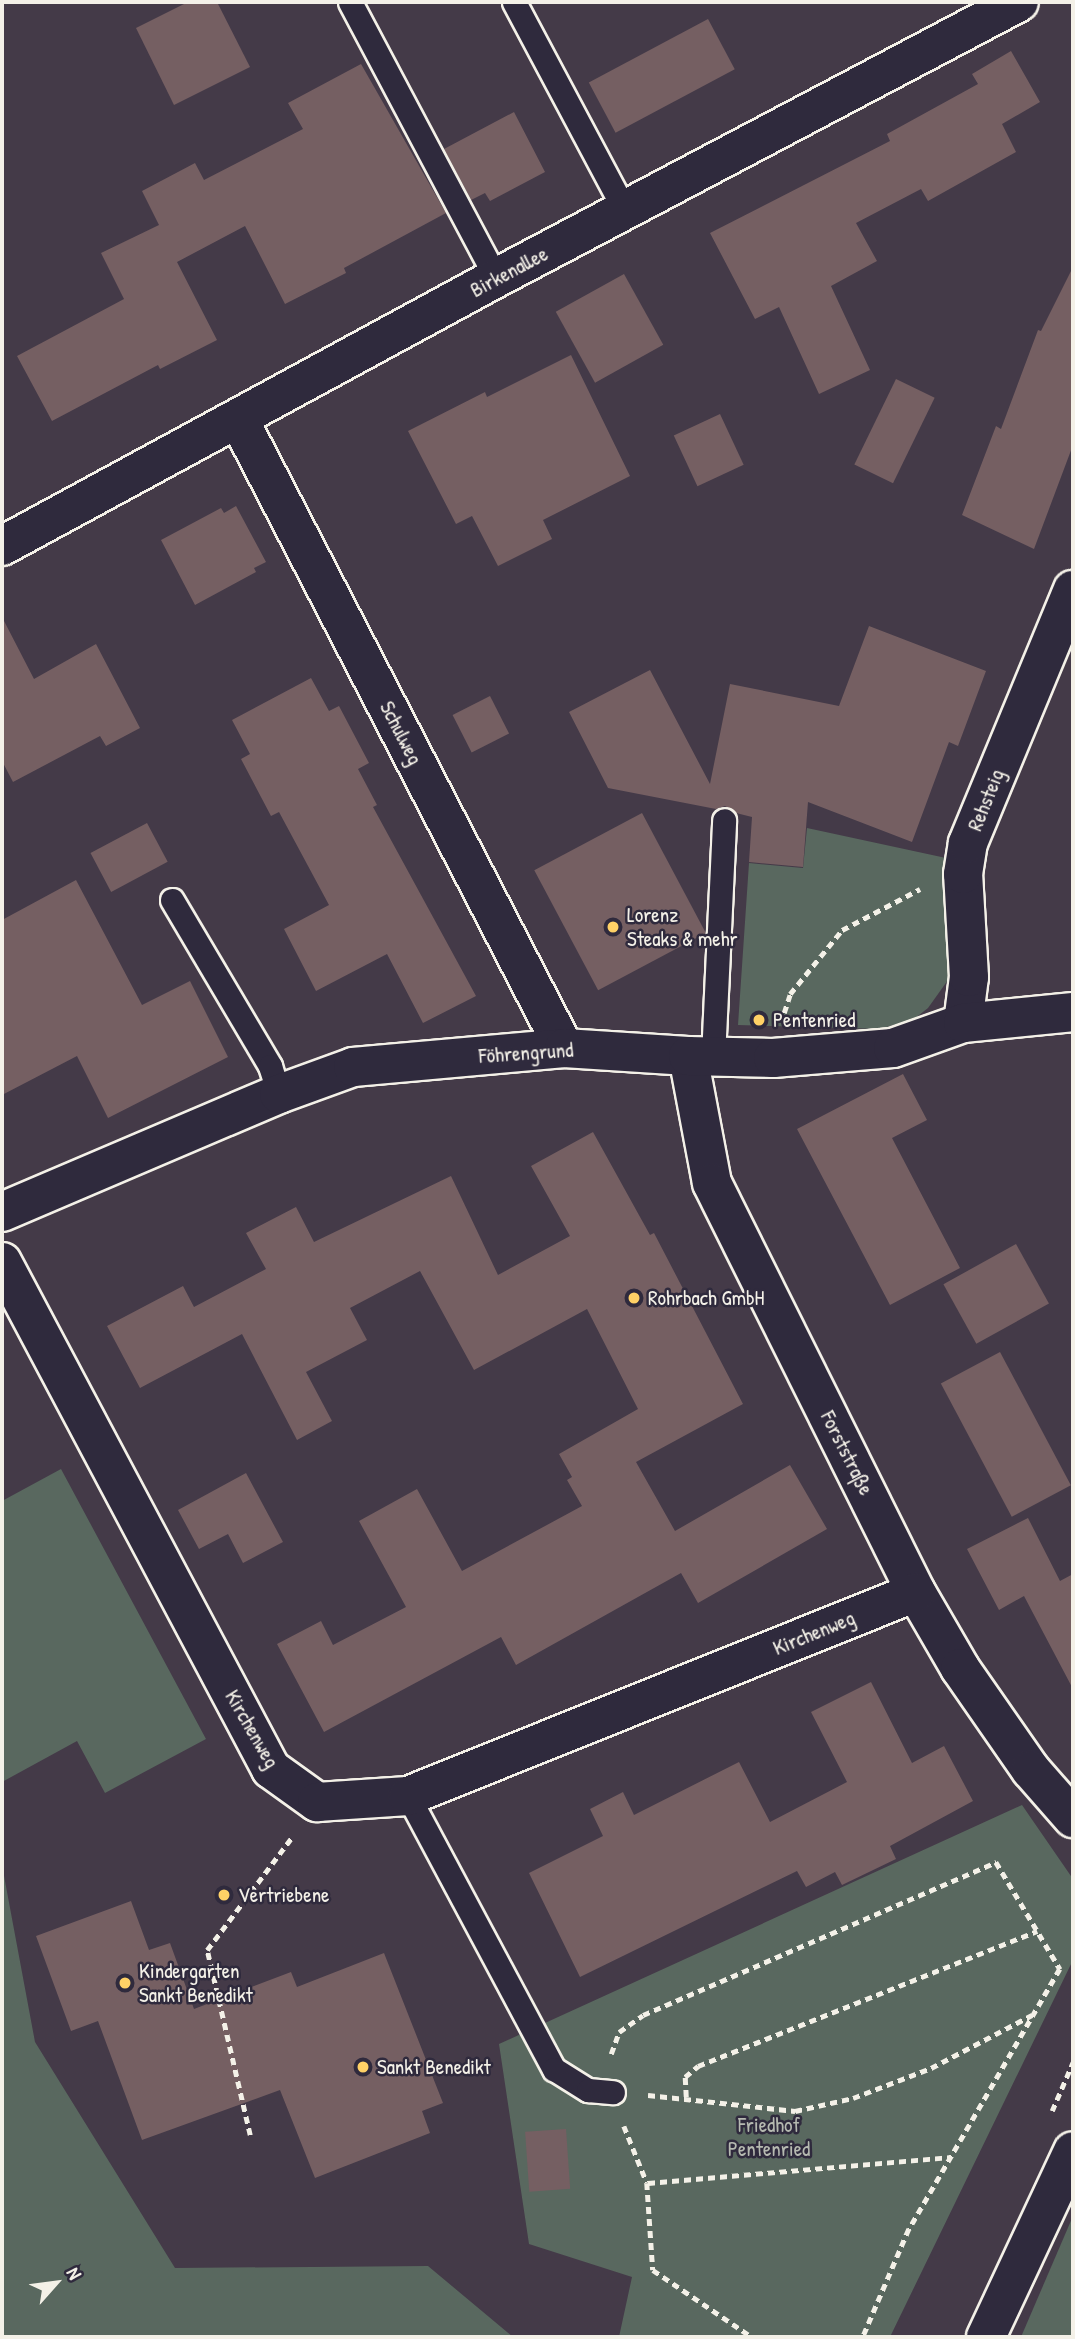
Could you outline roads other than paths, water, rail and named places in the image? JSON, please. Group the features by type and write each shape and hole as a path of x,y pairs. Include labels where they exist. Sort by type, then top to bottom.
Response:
{"street":[{"name":"Birkenallee","path":"2,546 496,278 1019,2"},
{"name":"Schulweg","path":"238,418 564,1048"},
{"name":"Rehsteig","path":"963,1023 969,977 963,874 968,843 1073,590"},
{"name":"Föhrengrund","path":"2,1212 279,1094 353,1067 564,1048 700,1057 773,1058 894,1048 963,1023 1073,1012"},
{"name":"Forststraße","path":"700,1057 712,1182 916,1592 975,1691 1031,1770 1073,1818"},
{"name":"Kirchenweg","path":"2,1262 271,1769 317,1802 408,1796 916,1592"},
{"path":"986,2337 1073,2151"}],"lane":[{"path":"350,2 496,278"},
{"path":"514,2 625,211"},
{"path":"700,1057 724,820"},
{"path":"172,900 270,1066 279,1094"},
{"path":"408,1796 554,2069 588,2090 612,2092"}],"place":[{"name":"Lorenz Steaks & mehr","path":"613,927"},
{"name":"Pentenried","path":"759,1020"},
{"name":"Rohrbach GmbH","path":"634,1298"},
{"name":"Vertriebene","path":"224,1895"},
{"name":"Kindergarten Sankt Benedikt","path":"125,1983"},
{"name":"Sankt Benedikt","path":"363,2067"}],"park label":[{"name":"Friedhof Pentenried","path":"769,2137"}]}
